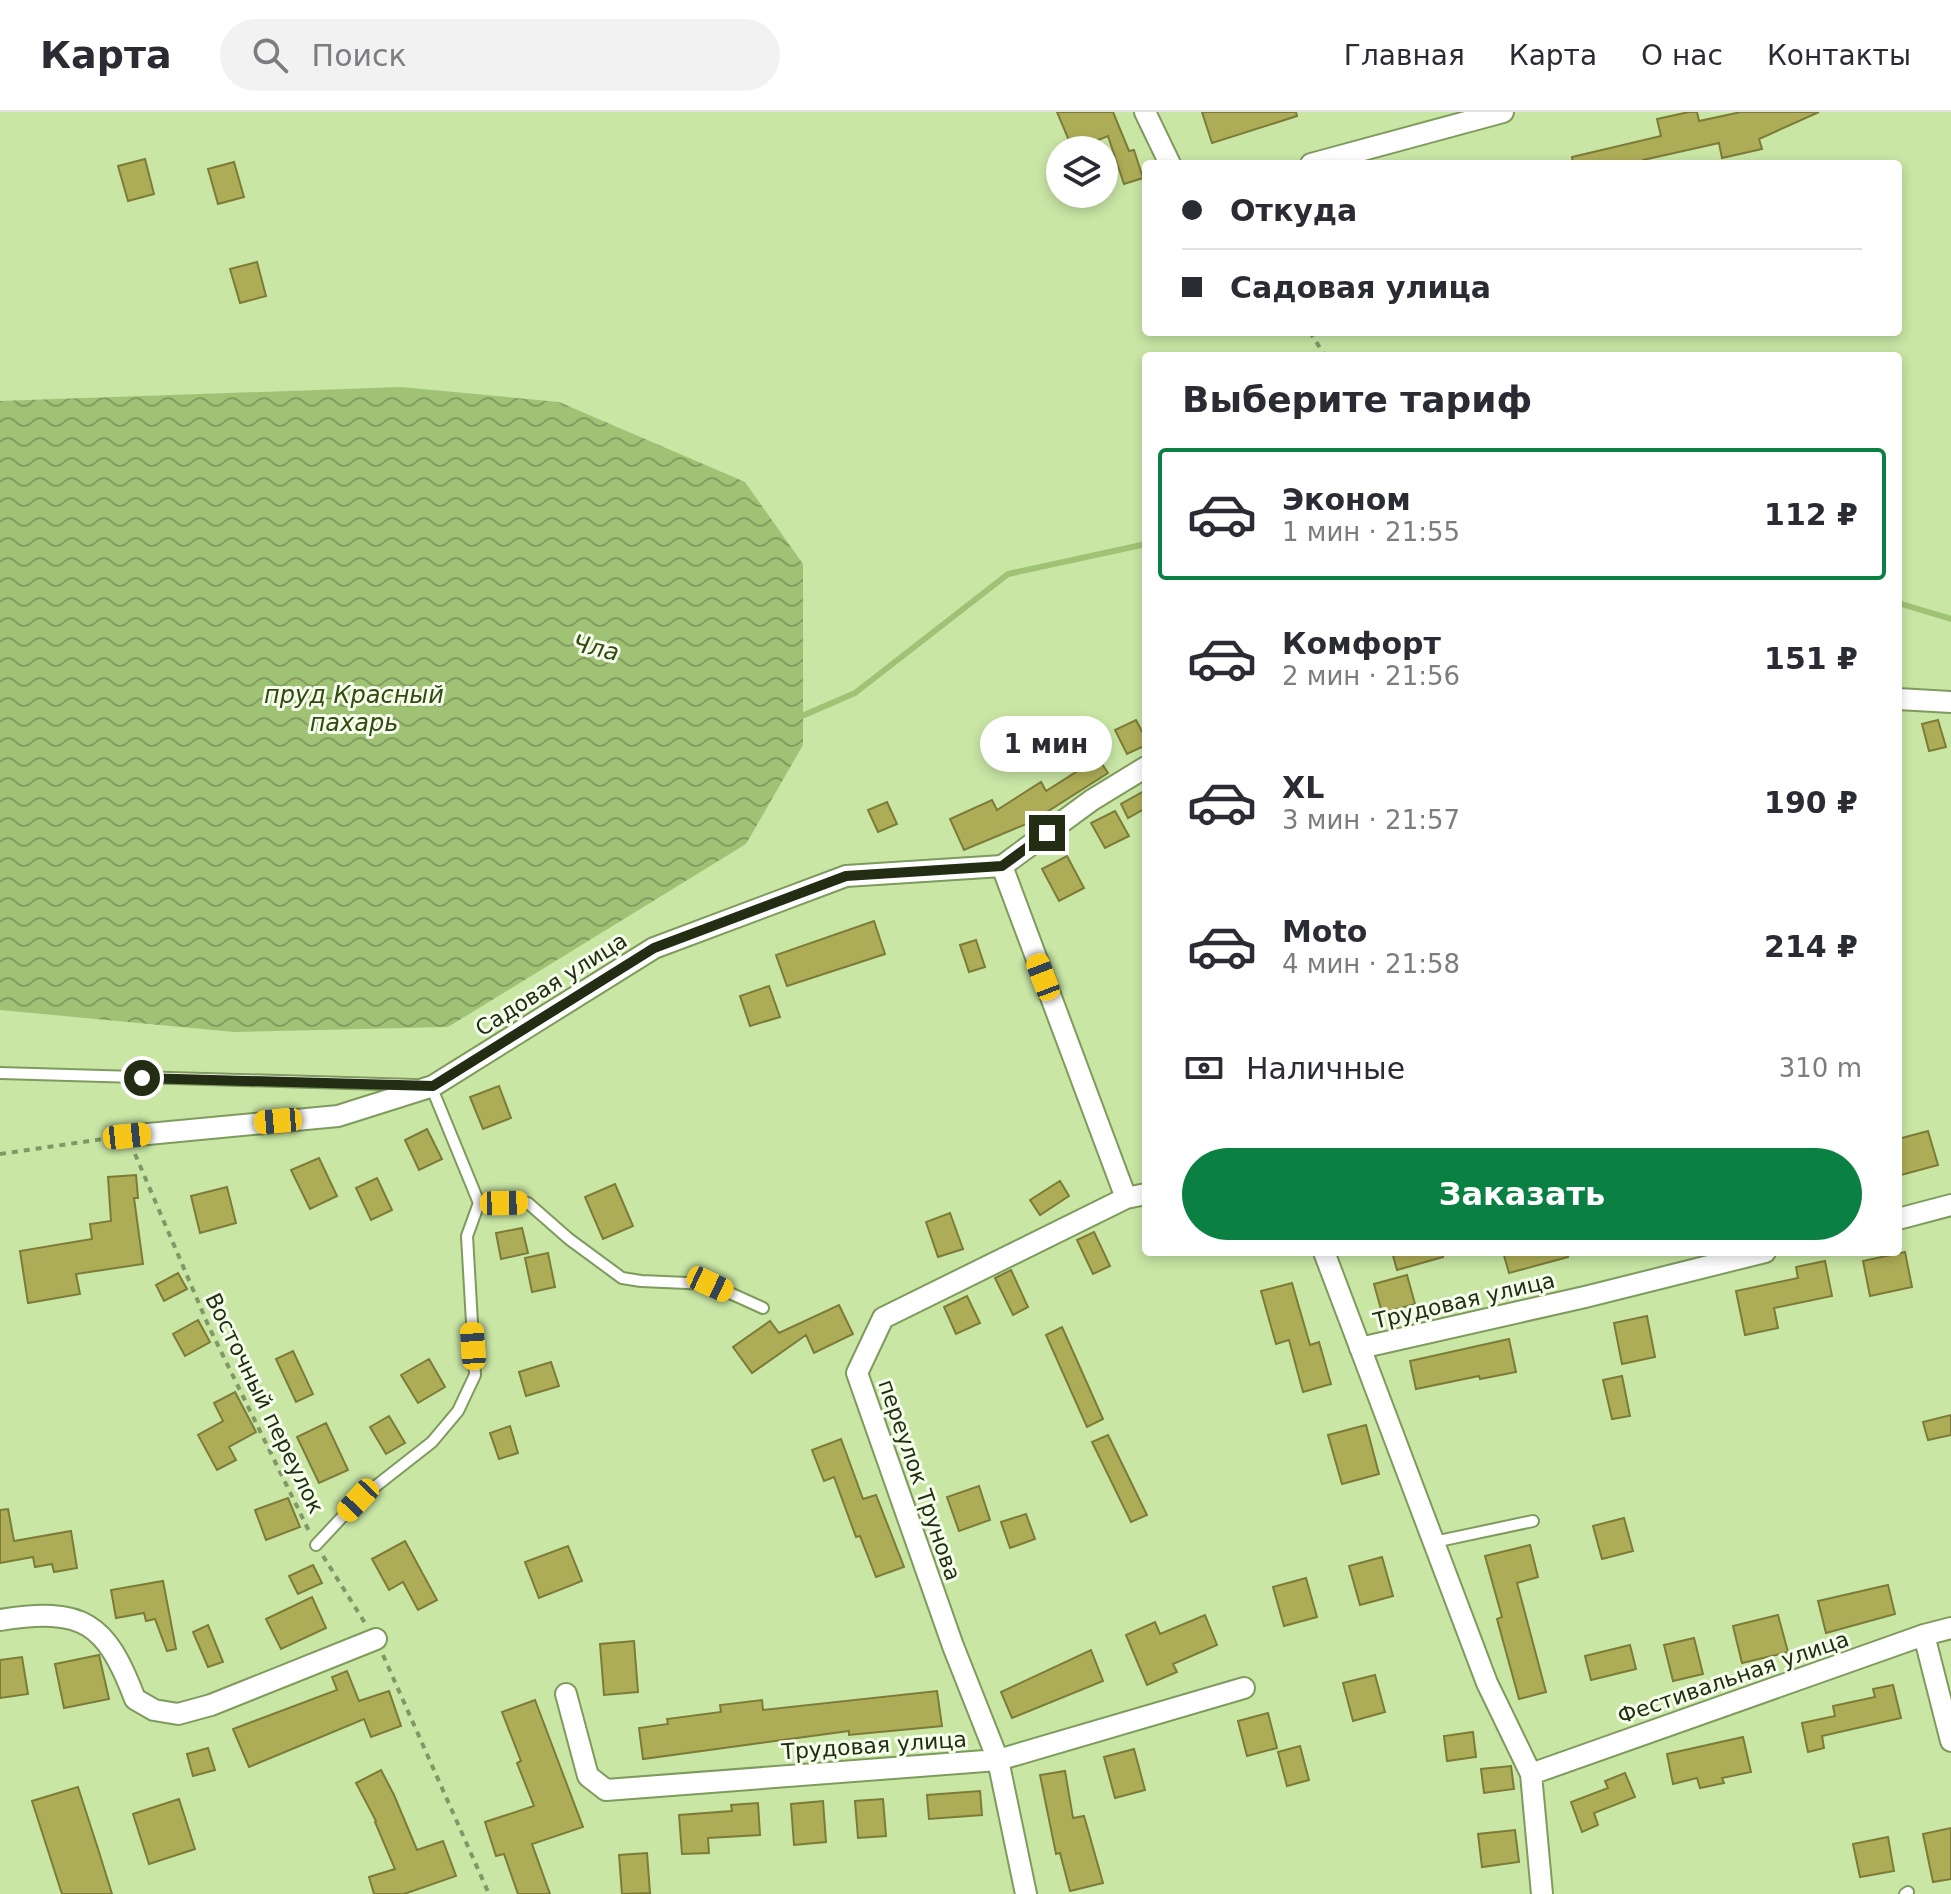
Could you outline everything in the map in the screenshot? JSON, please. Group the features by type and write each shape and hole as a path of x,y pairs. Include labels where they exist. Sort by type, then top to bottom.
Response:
{"street":[{"path":"1145,112 1168,160"},
{"path":"1326,160 1503,112"},
{"path":"1902,699 1951,702"},
{"path":"1136,1196 1002,866 1092,800 1142,769"},
{"name":"Садовая улица","path":"127,1136 338,1116 433,1086 654,948 846,876 1002,866"},
{"name":"переулок Трунова","path":"1026,1894 998,1760 953,1646 857,1373 883,1318 1136,1196"},
{"path":"1902,1218 1951,1205"},
{"path":"1326,1256 1487,1683 1531,1774 1542,1894"},
{"name":"Трудовая улица","path":"1360,1348 1749,1256"},
{"path":"0,1620 48,1616 74,1618 99,1633 121,1663 135,1699 154,1710 178,1714 211,1705 376,1639"},
{"name":"Фестивальная улица","path":"1531,1774 1951,1628"},
{"path":"1924,1635 1951,1741"},
{"name":"Трудовая улица","path":"566,1694 588,1776 606,1790 998,1760 1244,1688"}],"lane":[{"path":"0,1073 433,1086 479,1203 467,1236 475,1375 458,1411 432,1442 358,1500 316,1545"},
{"path":"479,1203 528,1203 569,1239 622,1278 710,1284 763,1308"},
{"path":"1434,1542 1533,1521"}],"path":[{"path":"0,1154 127,1136"},
{"name":"Восточный переулок","path":"127,1136 209,1327 316,1545 376,1639 489,1894"}],"water":[{"name":"пруд Красный пахарь","path":"401,387 559,402 745,482 803,564 803,745 746,844 448,1027 234,1032 0,1010 0,401"}],"building":[{"path":"1057,112 1113,112 1129,151 1134,150 1142,175 1142,178 1124,184 1118,166 1118,136 1067,136"},
{"path":"1202,112 1296,112 1297,116 1212,143"},
{"path":"1689,112 1697,112 1699,121 1741,112 1819,112 1759,139 1762,149 1722,158 1719,143 1643,160 1572,160 1572,157 1661,136 1657,119"},
{"path":"145,159 154,194 128,201 118,166"},
{"path":"234,162 244,197 218,204 208,169"},
{"path":"257,262 266,296 240,303 230,269"},
{"path":"1136,720 1142,731 1142,747 1127,754 1115,730"},
{"path":"1938,720 1946,747 1929,751 1922,724"},
{"path":"1098,758 1108,773 1031,822 964,850 950,819 992,800 997,810 1041,782 1046,791"},
{"path":"1142,792 1142,810 1128,818 1121,804"},
{"path":"887,802 897,824 878,832 868,810"},
{"path":"1115,811 1129,836 1105,848 1091,823"},
{"path":"1067,856 1084,888 1059,901 1042,869"},
{"path":"874,921 885,954 787,986 776,955"},
{"path":"976,940 985,967 969,972 960,945"},
{"path":"769,986 780,1017 750,1026 740,996"},
{"path":"499,1086 511,1118 483,1129 470,1097"},
{"path":"427,1129 442,1159 419,1170 405,1140"},
{"path":"1928,1131 1938,1165 1902,1175 1902,1138"},
{"path":"319,1158 337,1196 310,1209 291,1170"},
{"path":"136,1175 138,1198 134,1198 143,1264 76,1274 80,1294 28,1303 20,1251 92,1239 90,1224 111,1221 108,1177"},
{"path":"377,1178 392,1210 371,1220 356,1188"},
{"path":"1060,1181 1069,1196 1040,1215 1030,1200"},
{"path":"615,1184 633,1226 603,1239 585,1197"},
{"path":"227,1187 236,1223 200,1233 191,1196"},
{"path":"950,1213 963,1249 938,1257 926,1222"},
{"path":"522,1228 528,1253 501,1259 496,1233"},
{"path":"1094,1232 1110,1266 1093,1274 1077,1240"},
{"path":"1905,1252 1912,1287 1870,1296 1863,1261 1902,1256"},
{"path":"548,1253 555,1287 532,1292 525,1258"},
{"path":"1393,1256 1443,1256 1443,1257 1397,1270"},
{"path":"1504,1256 1568,1256 1568,1257 1509,1273"},
{"path":"1825,1261 1832,1296 1774,1308 1778,1328 1745,1335 1736,1291 1798,1278 1796,1267"},
{"path":"1011,1270 1028,1307 1013,1315 995,1278"},
{"path":"178,1273 187,1289 164,1301 156,1285"},
{"path":"1407,1275 1415,1304 1382,1313 1374,1284"},
{"path":"1292,1283 1310,1345 1319,1342 1331,1384 1303,1392 1289,1340 1276,1344 1261,1291"},
{"path":"967,1296 980,1323 956,1334 944,1307"},
{"path":"839,1305 853,1334 814,1353 806,1335 752,1373 733,1347 770,1321 779,1333"},
{"path":"1647,1316 1655,1357 1622,1364 1614,1323"},
{"path":"198,1320 210,1342 185,1356 173,1334"},
{"path":"1062,1327 1103,1419 1087,1427 1046,1335"},
{"path":"1509,1339 1516,1372 1416,1389 1410,1361"},
{"path":"293,1351 313,1394 296,1402 276,1359"},
{"path":"429,1359 445,1387 418,1403 401,1375"},
{"path":"551,1362 559,1386 526,1396 519,1372"},
{"path":"1622,1376 1630,1416 1612,1419 1603,1380"},
{"path":"235,1392 256,1432 229,1447 236,1460 217,1470 198,1435 223,1421 214,1403"},
{"path":"1951,1415 1951,1435 1928,1440 1923,1422"},
{"path":"389,1416 405,1443 386,1454 370,1427"},
{"path":"326,1423 348,1470 319,1483 297,1437"},
{"path":"1366,1425 1379,1474 1342,1484 1328,1435"},
{"path":"510,1426 518,1453 499,1459 490,1433"},
{"path":"1108,1435 1147,1515 1131,1522 1092,1442"},
{"path":"841,1439 863,1499 876,1495 904,1567 876,1577 860,1536 856,1537 834,1477 824,1481 812,1450"},
{"path":"979,1486 990,1520 959,1531 947,1497"},
{"path":"288,1498 300,1527 266,1540 255,1510"},
{"path":"8,1509 14,1541 71,1531 77,1568 54,1572 52,1564 35,1567 33,1557 0,1563 0,1510"},
{"path":"1026,1514 1035,1539 1010,1548 1001,1522"},
{"path":"1624,1518 1633,1551 1602,1559 1593,1526"},
{"path":"405,1541 437,1600 418,1610 403,1582 389,1590 372,1559"},
{"path":"1530,1545 1538,1577 1517,1583 1546,1692 1519,1699 1497,1619 1502,1617 1485,1556"},
{"path":"568,1546 582,1581 539,1598 525,1562"},
{"path":"1382,1557 1393,1596 1360,1605 1349,1566"},
{"path":"313,1565 322,1583 298,1594 289,1576"},
{"path":"1306,1578 1317,1617 1284,1626 1273,1587"},
{"path":"163,1581 176,1649 167,1651 155,1619 146,1621 144,1613 116,1618 111,1590"},
{"path":"1888,1585 1895,1614 1826,1633 1818,1601"},
{"path":"312,1597 326,1628 281,1649 266,1619"},
{"path":"1205,1615 1217,1645 1173,1664 1177,1672 1147,1685 1126,1635 1155,1622 1160,1634"},
{"path":"1778,1615 1788,1652 1742,1663 1733,1626"},
{"path":"208,1625 223,1662 208,1667 193,1632"},
{"path":"1694,1638 1703,1674 1673,1681 1664,1645"},
{"path":"634,1641 638,1692 604,1695 600,1644"},
{"path":"1630,1645 1636,1669 1591,1680 1585,1656"},
{"path":"1091,1650 1103,1681 1012,1718 1001,1692"},
{"path":"99,1655 109,1699 64,1708 55,1664"},
{"path":"22,1657 28,1694 0,1698 0,1660"},
{"path":"347,1671 359,1701 389,1691 401,1726 371,1737 364,1719 249,1767 233,1729 337,1690 332,1677"},
{"path":"1375,1675 1385,1712 1353,1721 1343,1683"},
{"path":"1893,1685 1901,1718 1822,1736 1824,1748 1808,1752 1802,1723 1835,1716 1833,1706 1875,1697 1873,1689"},
{"path":"937,1691 942,1726 849,1735 849,1731 643,1759 639,1728 668,1724 667,1719 721,1712 720,1705 762,1700 763,1710"},
{"path":"535,1700 583,1827 532,1844 550,1894 518,1894 504,1854 496,1856 485,1822 534,1806 502,1712"},
{"path":"1268,1713 1277,1748 1247,1756 1238,1721"},
{"path":"1473,1732 1476,1757 1447,1761 1444,1736"},
{"path":"1743,1737 1751,1772 1722,1778 1724,1783 1700,1788 1697,1778 1673,1784 1667,1754"},
{"path":"1300,1746 1309,1780 1287,1786 1278,1752"},
{"path":"208,1748 215,1770 193,1776 187,1754"},
{"path":"1134,1749 1145,1790 1115,1798 1104,1757"},
{"path":"1511,1766 1514,1789 1484,1793 1481,1769"},
{"path":"381,1770 417,1850 443,1841 456,1876 404,1894 374,1894 369,1877 395,1869 376,1821 356,1783"},
{"path":"1065,1771 1073,1818 1084,1816 1103,1883 1070,1891 1060,1853 1056,1854 1040,1775"},
{"path":"1625,1773 1635,1797 1594,1813 1598,1825 1582,1832 1571,1802 1608,1788 1605,1781"},
{"path":"78,1787 112,1894 62,1894 32,1801"},
{"path":"980,1791 982,1815 929,1819 927,1795"},
{"path":"179,1799 195,1849 149,1864 133,1814"},
{"path":"883,1799 886,1836 858,1838 855,1801"},
{"path":"823,1801 826,1842 794,1845 791,1804"},
{"path":"758,1803 760,1835 708,1838 709,1853 682,1854 679,1815 732,1811 731,1805"},
{"path":"1951,1828 1951,1879 1933,1882 1923,1834"},
{"path":"1515,1830 1519,1862 1482,1867 1478,1834"},
{"path":"1888,1837 1894,1871 1860,1877 1853,1844"},
{"path":"647,1853 650,1893 622,1894 619,1855"}],"waterway":[{"name":"Чла","path":"795,714 802,716 855,693 1008,574 1142,545"},
{"name":"Чла","path":"1902,604 1951,619"}],"route":[{"path":"142,1078 433,1086 654,948 846,876 1002,866 1047,833"}]}
